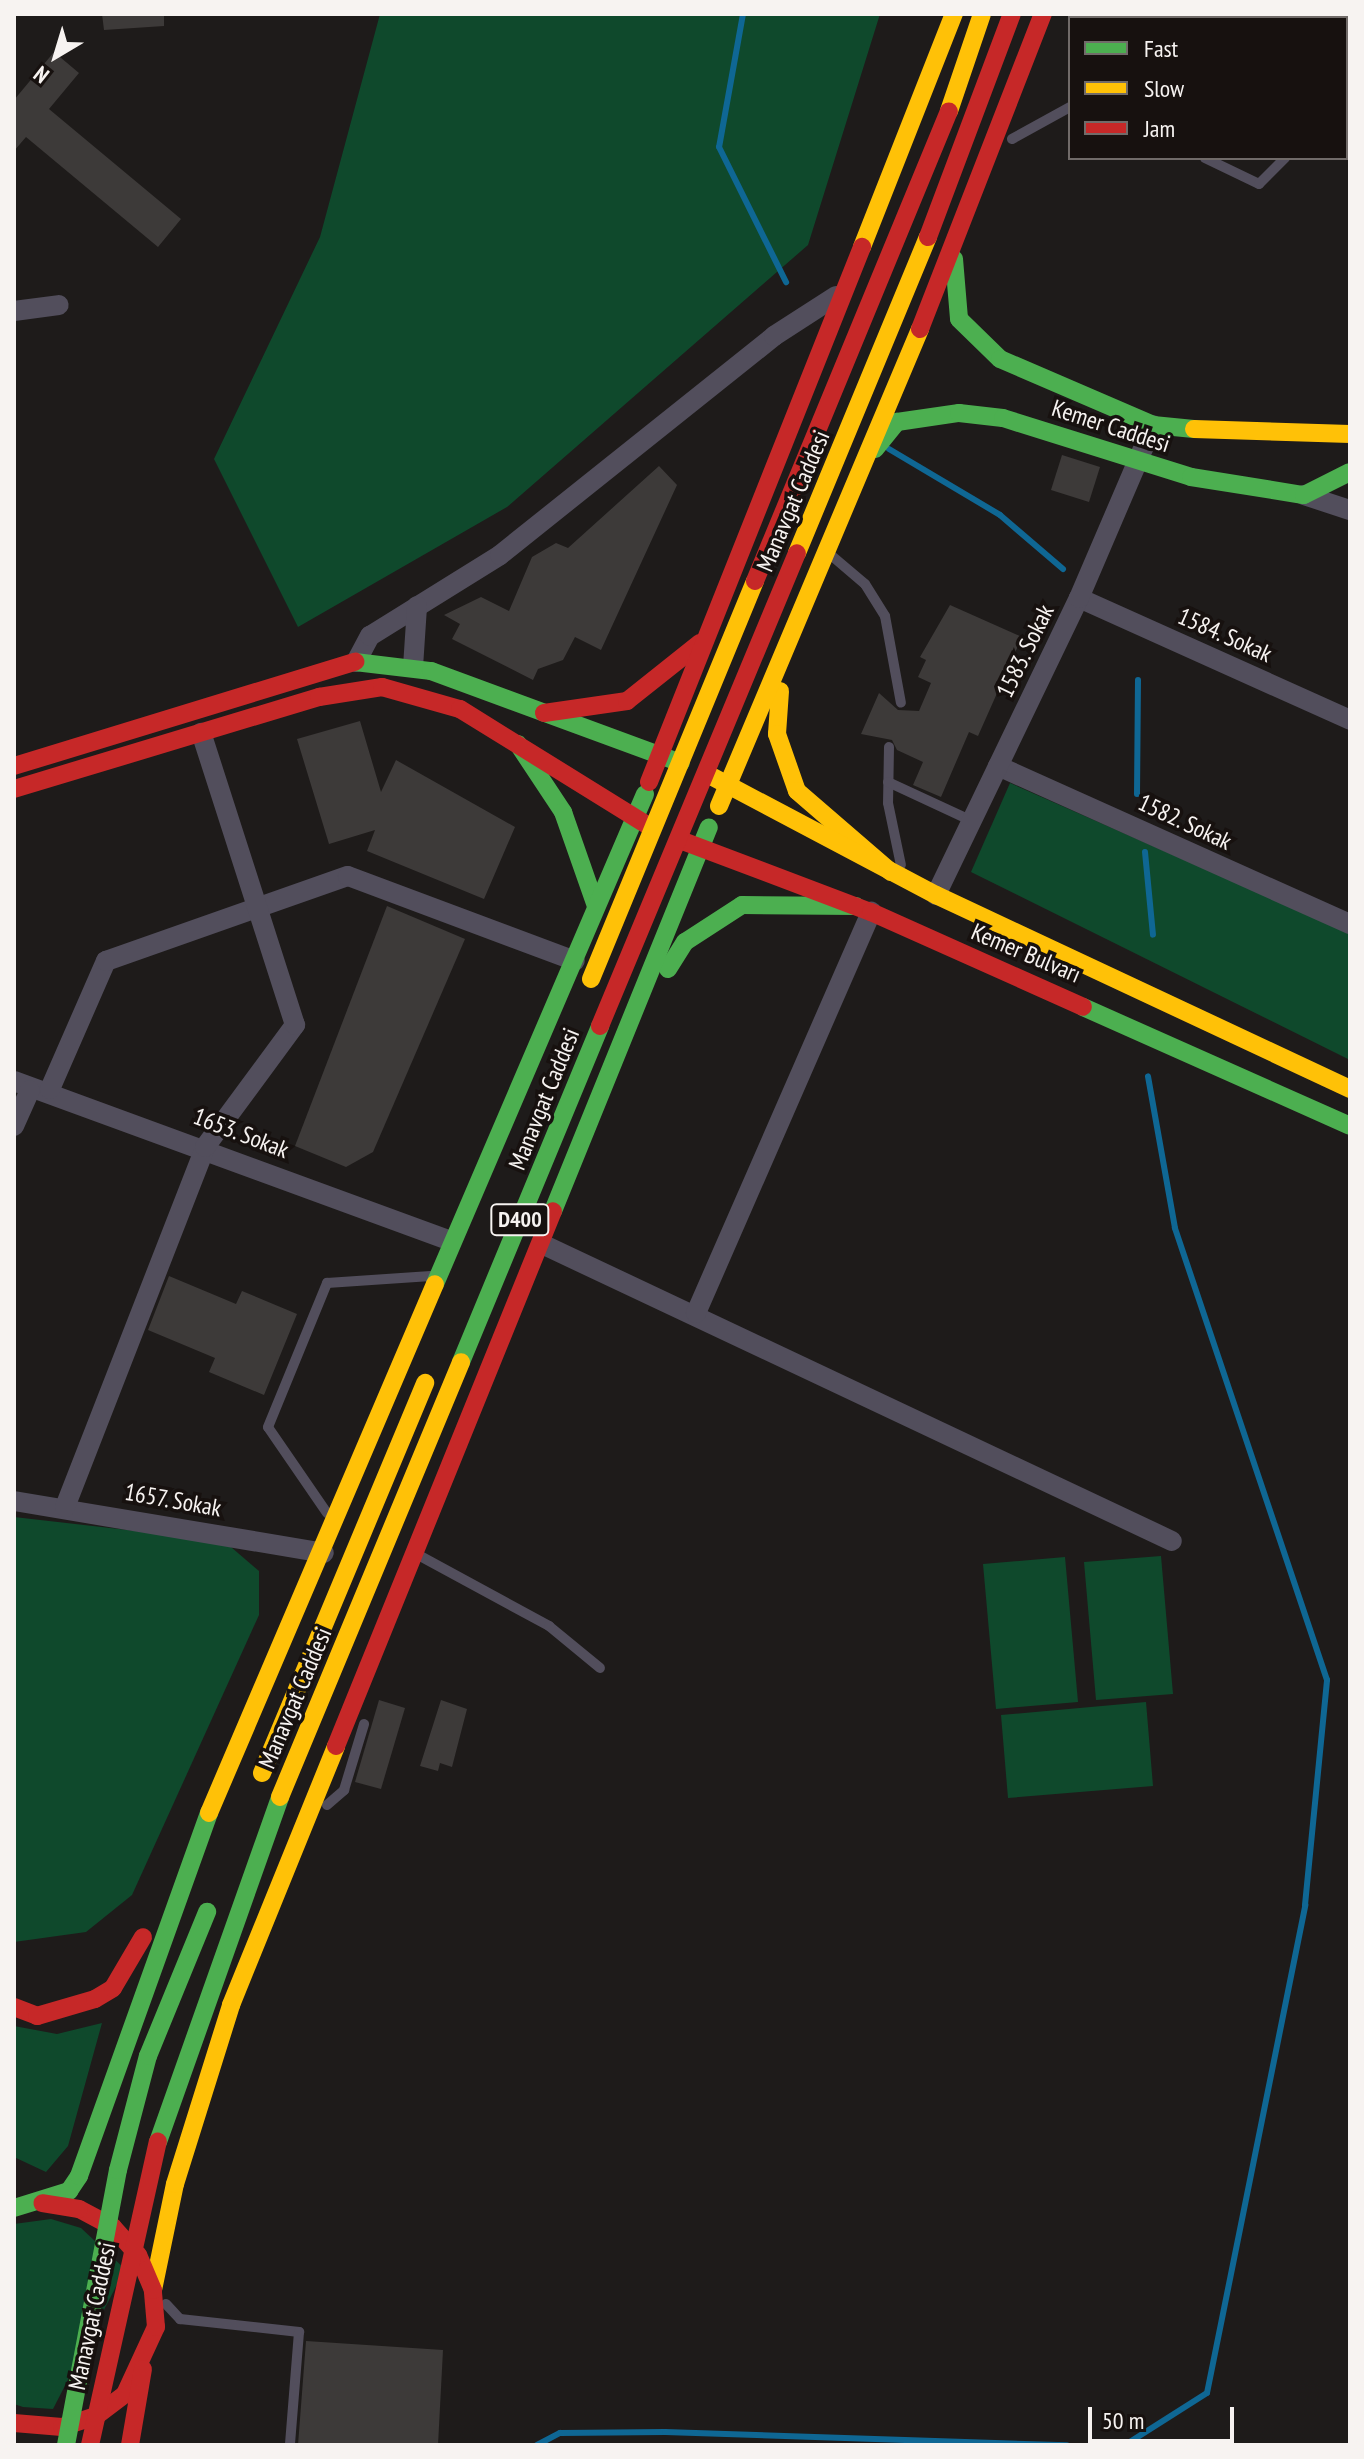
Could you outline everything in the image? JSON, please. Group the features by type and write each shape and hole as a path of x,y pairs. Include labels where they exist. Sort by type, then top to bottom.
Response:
{"main road":[{"path":"14,2208 42,2203 69,2191 79,2176 208,1815 324,1553 333,1523 448,1240 575,961 647,788 954,14"},
{"name":"Manavgat Caddesi","path":"583,1000 964,75 982,14"},
{"name":"Manavgat Caddesi","path":"90,2445 163,2120 248,1874 989,91 1012,14"},
{"path":"130,2445 144,2365 156,2327 153,2290 231,2005 370,1657 635,1022 709,827 782,665 958,229 996,148 1043,14"},
{"name":"Kemer Caddesi","path":"958,229 951,282 959,319 1000,359 1153,425 1246,435 1350,434"},
{"name":"Kemer Caddesi","path":"868,456 897,422 959,413 1003,418 1141,461 1304,495"},
{"path":"1304,495 1350,472"},
{"path":"544,713 627,701 708,636"},
{"path":"14,766 356,662"},
{"name":"Kemer Bulvarı","path":"356,662 413,667 700,770 897,876 1350,1089"},
{"path":"782,665 782,763 797,791 897,876"},
{"path":"14,789 354,688 382,687 460,709 634,817 678,840 709,827"},
{"path":"518,744 563,812 596,906"},
{"path":"647,788 669,767 700,770 719,806"},
{"path":"647,788 656,830"},
{"name":"Kemer Bulvarı","path":"678,840 864,909 1350,1126"},
{"path":"635,1022 685,942 714,917 742,905 864,909"},
{"name":"Manavgat Caddesi","path":"255,1792 431,1369"},
{"path":"14,2007 37,2016 69,2011 113,1988 208,1815"},
{"name":"Manavgat Caddesi","path":"66,2445 77,2364 144,2070 216,1889"},
{"path":"14,2184 42,2203 79,2209 113,2227 138,2255 153,2290"},
{"path":"14,2423 62,2427 96,2416 125,2394 144,2365"}],"street":[{"path":"356,662 370,636 500,555 774,336 845,288"},
{"path":"14,311 59,305"},
{"name":"1583. Sokak","path":"936,895 1079,598 1141,461 1153,425"},
{"path":"1304,495 1350,510"},
{"name":"1584. Sokak","path":"1079,598 1350,720"},
{"path":"413,667 417,606"},
{"path":"65,1507 205,1147 295,1025 201,733"},
{"name":"1582. Sokak","path":"998,766 1350,924"},
{"path":"14,1126 31,1087 106,961 348,876 575,961"},
{"path":"696,1313 864,909"},
{"name":"1653. Sokak","path":"31,1087 205,1147 448,1240"},
{"path":"544,1245 696,1313 1172,1541"},
{"name":"1657. Sokak","path":"14,1501 65,1507 324,1553"}],"lane":[{"path":"996,148 1068,108"},
{"path":"1209,160 1259,184 1283,160"},
{"path":"828,553 865,584 885,616 901,703"},
{"path":"889,747 888,782 897,876"},
{"path":"888,782 972,821"},
{"path":"333,1523 268,1427 327,1283 433,1276"},
{"path":"414,1553 549,1626 600,1668"},
{"path":"370,1657 375,1691"},
{"path":"304,1824 344,1790 370,1705"},
{"path":"153,2290 180,2319 299,2332 290,2445"}],"green space":[{"path":"380,14 880,14 808,245 507,507 298,627 214,459 320,237"},
{"path":"1010,783 1350,933 1350,1060 971,872"},
{"path":"14,1517 224,1541 259,1571 259,1615 132,1895 86,1932 14,1942"},
{"path":"1161,1556 1173,1694 1096,1700 1084,1562"},
{"path":"1065,1557 1078,1702 996,1709 983,1564"},
{"path":"1146,1702 1153,1786 1008,1798 1001,1715"},
{"path":"102,2023 68,2146 46,2172 14,2157 14,2026 57,2034"},
{"path":"51,2219 81,2228 125,2269 53,2409 23,2407 14,2404 14,2224"}],"building":[{"path":"102,14 164,14 164,26 104,30"},
{"path":"54,52 79,73 49,109 181,219 158,247 26,137 14,151 14,100"},
{"path":"1062,455 1100,467 1089,502 1051,490"},
{"path":"659,466 677,485 601,650 575,637 563,660 538,669 533,680 452,639 460,624 444,615 481,597 509,611 532,557 556,543 568,548"},
{"path":"950,605 1022,637 978,736 969,732 941,797 913,785 923,762 897,750 892,740 861,734 879,693 898,710 919,711 931,683 918,677 926,660 920,657"},
{"path":"360,721 381,792 396,760 515,827 484,899 367,851 375,830 329,844 297,739"},
{"path":"387,906 465,939 373,1152 346,1167 295,1146"},
{"path":"169,1276 236,1304 242,1291 297,1314 264,1395 209,1372 215,1358 148,1330"},
{"path":"379,1700 405,1708 381,1789 355,1782"},
{"path":"441,1700 467,1709 452,1767 440,1763 438,1771 420,1766"},
{"path":"306,2341 443,2350 438,2445 298,2445"}],"waterway":[{"path":"743,14 719,147 786,282"},
{"path":"889,449 1000,515 1063,569"},
{"path":"1137,794 1138,680"},
{"path":"1145,852 1153,935"},
{"path":"1125,2445 1207,2393 1305,1905 1327,1680 1175,1228 1148,1076"},
{"path":"537,2445 560,2433 665,2432 1067,2445"}],"traffic: fast":[{"path":"954,259 959,319 1000,359 1153,425 1194,429"},
{"path":"875,449 897,422 959,413 1003,418 1191,477 1304,495 1350,472"},
{"path":"355,662 431,671 681,763"},
{"path":"518,744 563,812 596,906"},
{"path":"435,1284 645,794"},
{"path":"553,1211 709,827"},
{"path":"668,969 685,942 742,905 856,906"},
{"path":"1083,1007 1350,1126"},
{"path":"461,1362 600,1026"},
{"path":"158,2142 280,1797"},
{"path":"14,2208 69,2191 79,2176 209,1813"},
{"path":"66,2445 118,2170 148,2056 207,1912"}],"traffic: slow":[{"path":"862,247 954,14"},
{"path":"949,111 982,14"},
{"path":"797,553 928,237"},
{"path":"719,806 920,329"},
{"path":"1194,429 1350,434"},
{"path":"591,979 755,581"},
{"path":"780,691 777,734 797,791 891,872"},
{"path":"711,776 936,895 1350,1089"},
{"path":"209,1813 435,1284"},
{"path":"280,1797 461,1362"},
{"path":"262,1773 425,1383"},
{"path":"153,2290 175,2184 231,2005 336,1746"}],"traffic: jam":[{"path":"928,237 1012,14"},
{"path":"920,329 1043,14"},
{"path":"755,581 949,111"},
{"path":"649,782 862,247"},
{"path":"600,1026 797,553"},
{"path":"544,713 627,701 700,643"},
{"path":"14,766 355,662"},
{"path":"14,789 319,697 382,687 460,709 652,828"},
{"path":"680,840 871,912 1083,1007"},
{"path":"336,1746 553,1211"},
{"path":"14,2007 37,2016 95,1999 113,1988 143,1937"},
{"path":"90,2445 158,2142"},
{"path":"14,2423 62,2427 96,2416 125,2394 156,2327 153,2290 138,2255 113,2227 79,2209 42,2203"},
{"path":"130,2445 143,2369"}]}
